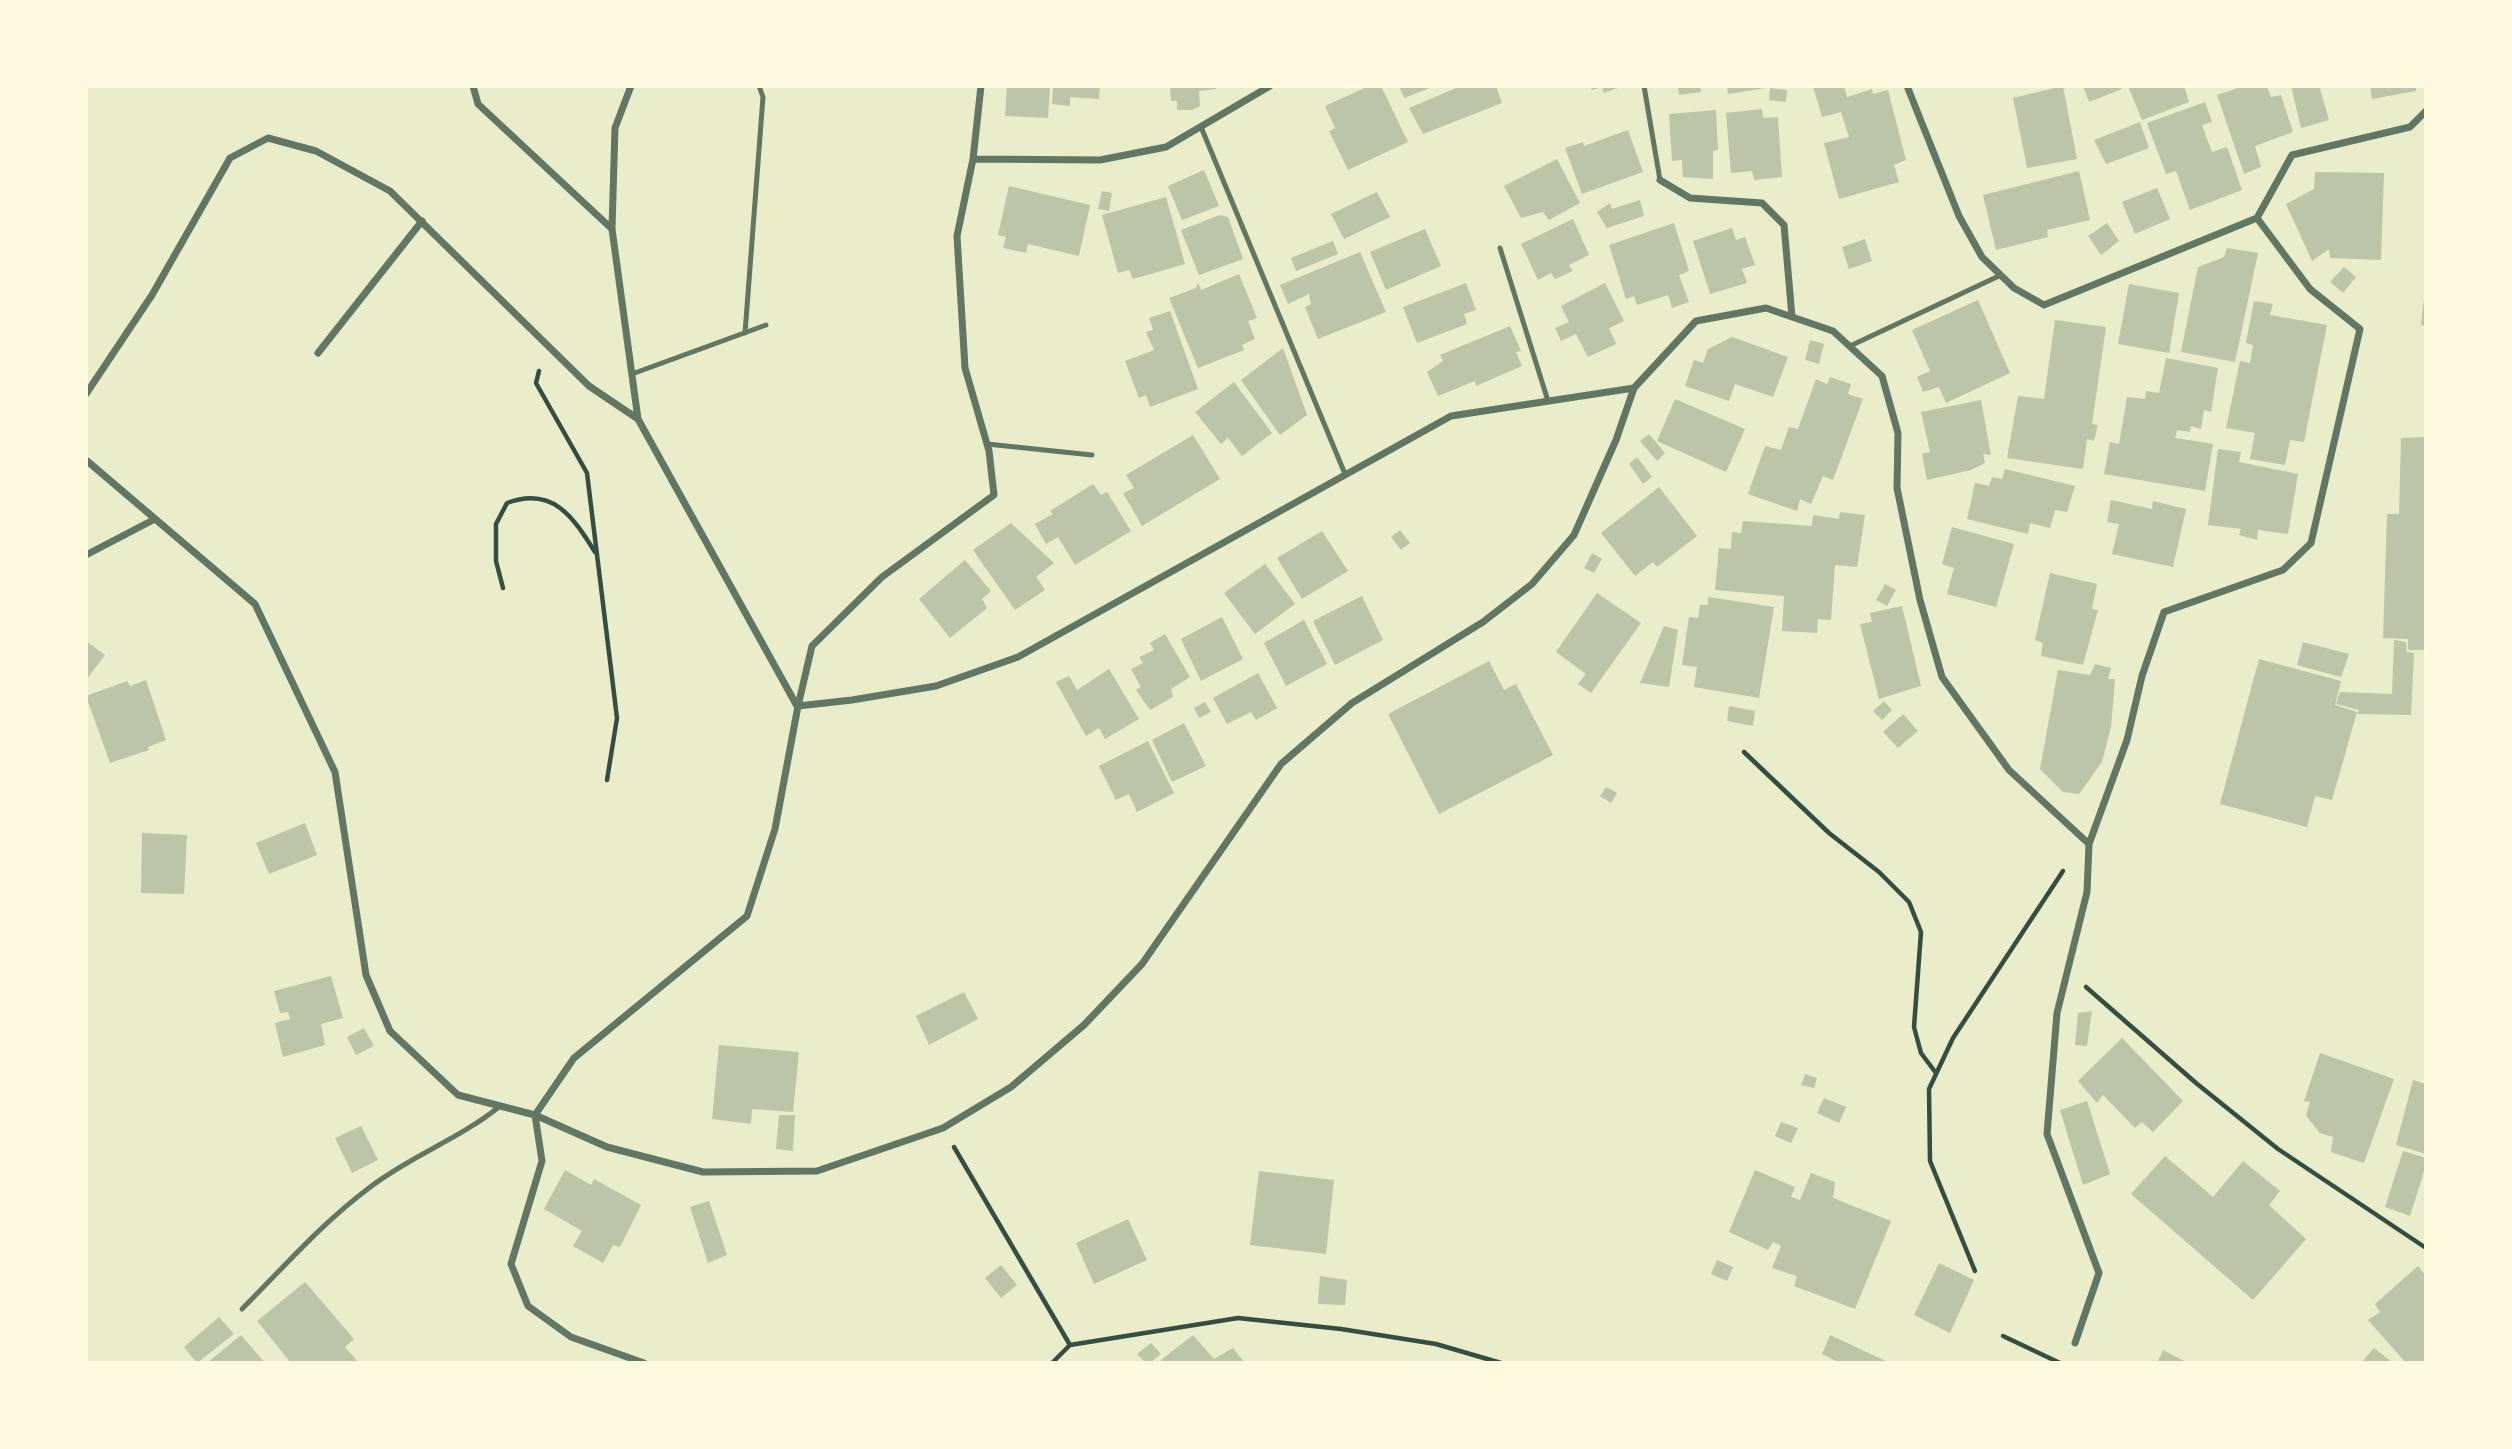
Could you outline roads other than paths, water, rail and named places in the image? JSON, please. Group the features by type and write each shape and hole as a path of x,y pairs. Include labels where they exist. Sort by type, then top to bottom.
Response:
{"street":[{"path":"473,86 478,104 612,229"},
{"path":"631,86 615,128 612,229 638,419 798,706"},
{"path":"644,1363 571,1337 528,1306 511,1264 542,1161 535,1115 575,1058 747,916 775,829 812,646 882,577 994,495 987,444 965,368 957,236 973,159 981,86"},
{"path":"973,159 1100,160 1166,147 1270,86"},
{"path":"1907,86 1959,216 1983,257 2014,288 2044,305 2258,218 2292,155 2410,127 2426,111"},
{"path":"86,394 152,295 230,158 268,138 316,151 390,191 589,386 638,419"},
{"path":"1660,180 1690,198 1762,203 1783,225 1792,317"},
{"path":"2076,1343 2099,1273 2048,1134 2057,1013 2087,892 2086,842 2127,740 2142,676 2164,612 2283,570 2311,543 2360,328 2310,289 2258,218"},
{"path":"318,353 422,221"},
{"path":"86,460 255,604 335,772 366,975 390,1031 458,1095 535,1115 607,1147 703,1172 817,1171 943,1128 1012,1087 1084,1025 1142,964 1281,764 1352,703 1483,622 1532,584 1574,535 1616,440 1634,387 1696,321 1766,308 1833,331 1882,376 1898,433 1897,488 1920,600 1942,677 2009,770 2086,842"},
{"path":"798,706 936,686 1018,657 1451,416 1634,387"},
{"path":"86,555 155,519"}],"lane":[{"path":"745,332 763,97 759,86"},
{"path":"1644,86 1660,180"},
{"path":"1201,127 1345,474"},
{"path":"1500,248 1548,401"},
{"path":"1850,346 2001,275"},
{"path":"632,374 766,325"},
{"path":"987,444 1092,455"},
{"path":"242,1309 334,1216 371,1186 477,1125 500,1106"}]}
